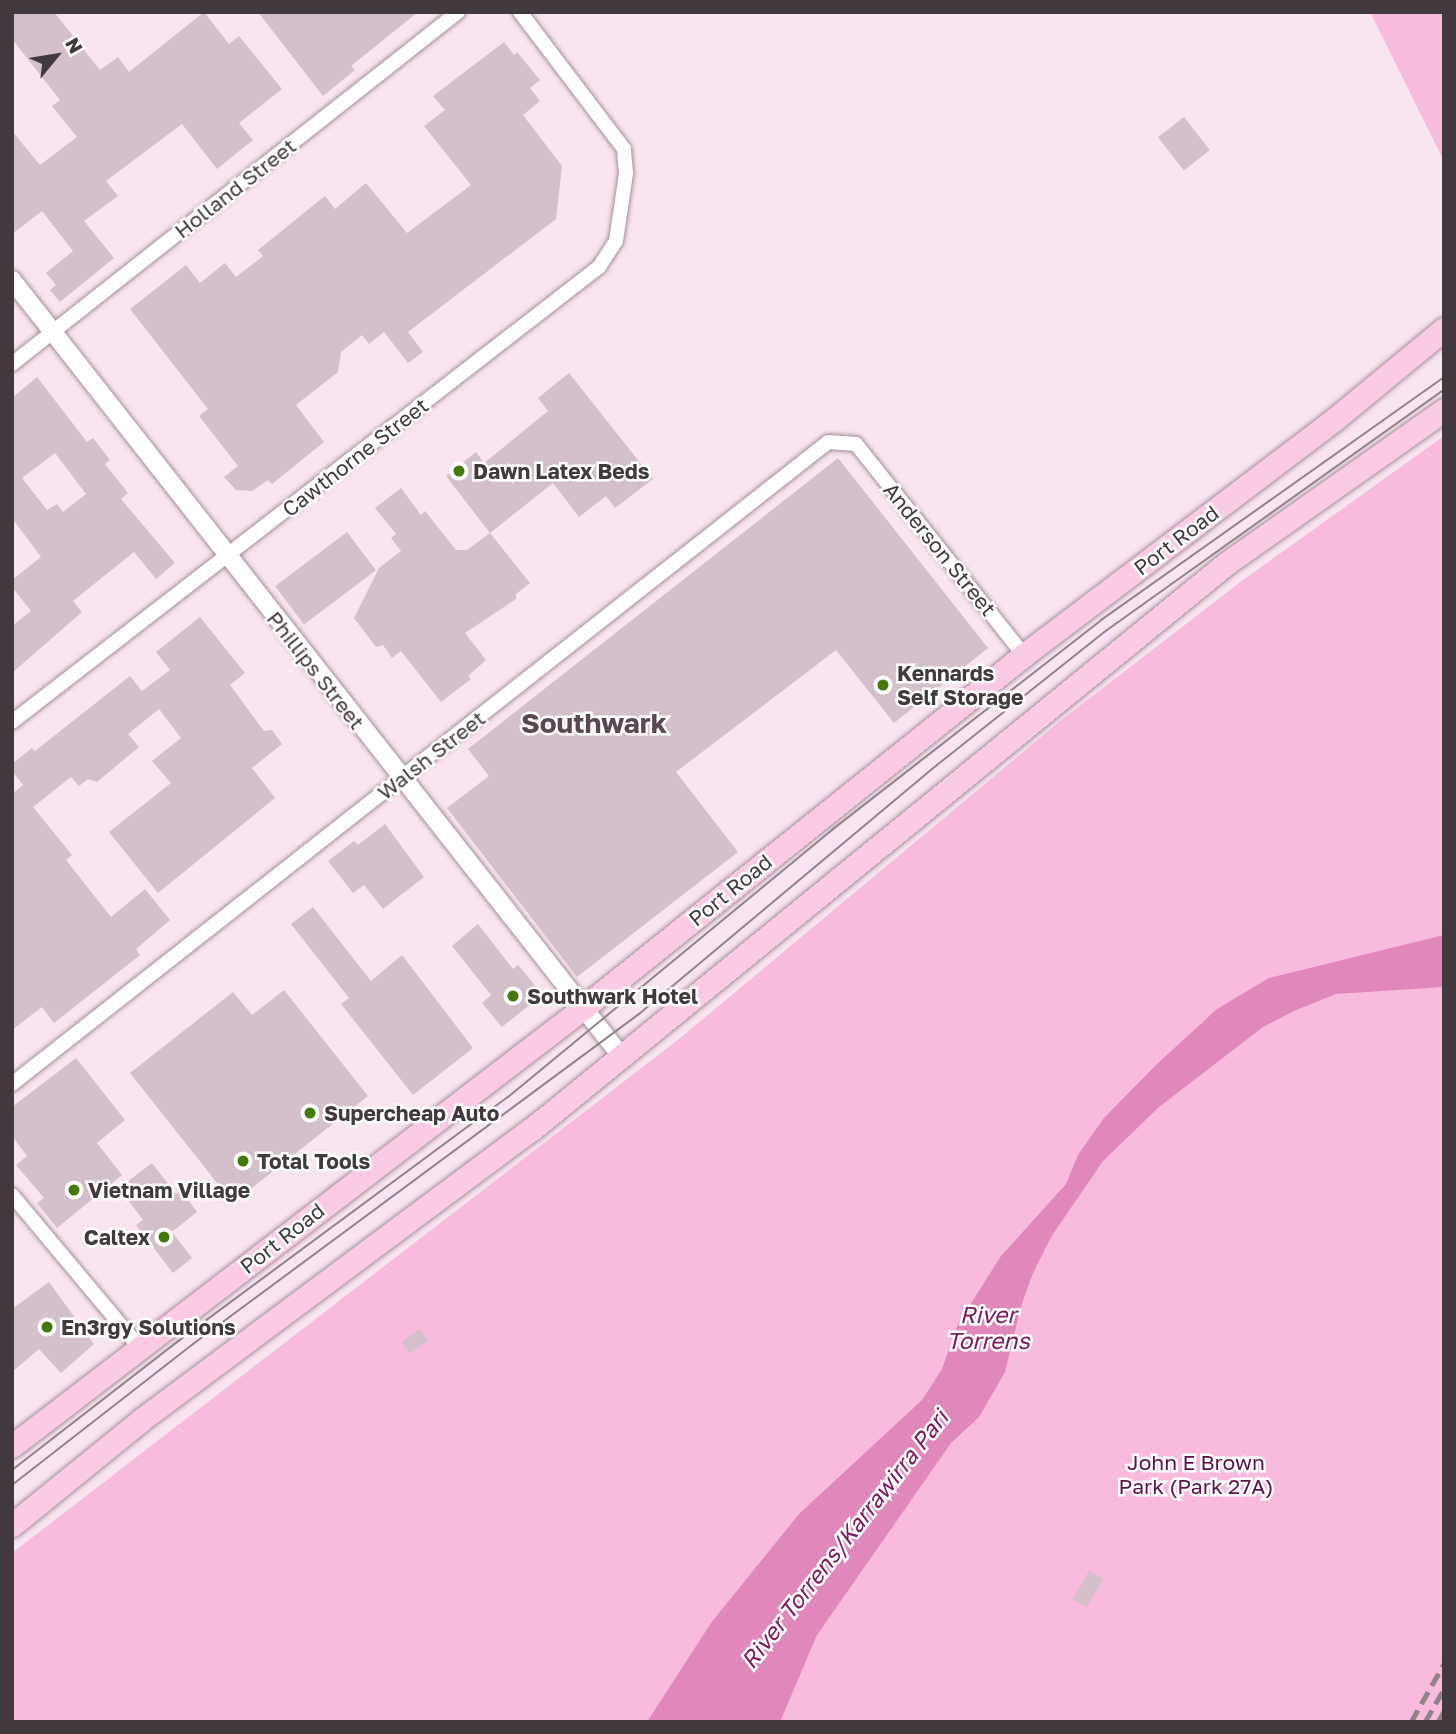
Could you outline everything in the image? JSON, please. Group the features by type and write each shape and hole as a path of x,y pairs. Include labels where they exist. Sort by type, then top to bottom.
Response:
{"highway":[{"name":"Port Road","path":"12,1446 583,1008 1024,655 1336,418 1444,328"},
{"path":"12,1525 141,1420 532,1129 1227,563 1444,410"}],"street":[{"name":"Holland Street","path":"12,364 458,12"},
{"name":"Cawthorne Street","path":"12,722 599,267 616,241 626,173 624,149 520,12"},
{"name":"Phillips Street","path":"12,280 401,779 622,1057"},
{"name":"Walsh Street","path":"12,1084 828,442 856,444"},
{"name":"Anderson Street","path":"856,444 1024,655"},
{"path":"12,1195 139,1347"}],"green space":[{"path":"1370,12 1444,12 1444,161"},
{"name":"John E Brown Park (Park 27A)","path":"1444,436 1444,1722 12,1722 12,1553 679,1039 1064,718 1243,580"}],"water":[{"path":"1444,935 1444,987 1336,994 1294,1011 1263,1027 1159,1107 1103,1161 1051,1237 1033,1273 1021,1306 1005,1372 979,1417 951,1443 817,1635 780,1722 647,1722 711,1623 799,1514 922,1400 942,1369 958,1324 1001,1256 1066,1184 1078,1155 1104,1118 1156,1065 1217,1009 1269,978"}],"building":[{"path":"12,12 54,12 100,70 118,57 129,72 204,12 229,44 239,36 282,89 239,123 253,140 217,169 182,124 106,181 118,196 84,221 114,258 60,302 50,290 56,285 46,273 73,251 42,211 12,234 12,131 40,165 77,137 52,106 60,100 12,39"},
{"path":"258,12 418,12 351,66 355,70 323,96"},
{"path":"504,42 514,55 517,52 540,80 530,88 540,101 523,115 562,166 556,219 408,332 423,352 408,363 384,332 369,344 362,335 341,352 338,372 296,405 324,442 272,484 268,480 252,491 236,490 224,477 238,466 199,416 208,409 130,309 186,265 200,283 225,263 236,277 263,256 258,250 325,196 335,209 366,183 407,233 471,185 424,126 445,110 433,96"},
{"path":"1184,117 1210,150 1184,170 1158,137"},
{"path":"569,373 653,479 615,508 606,496 579,517 553,483 490,533 446,476 476,452 484,463 548,411 538,398"},
{"path":"37,377 87,442 93,438 110,460 105,464 128,493 121,499 175,563 156,579 134,552 73,601 82,612 12,673 12,626 31,611 12,587 12,580 41,557 12,518 12,398","holes":["55,453 86,494 63,512 57,504 47,510 22,478"]},
{"path":"838,458 988,648 894,723 836,650 676,772 738,852 577,977 447,808 489,776 468,749"},
{"path":"401,488 421,515 425,511 456,550 467,550 490,533 530,583 516,594 516,599 465,633 486,660 468,676 471,679 441,702 401,651 392,658 383,645 376,647 354,618 379,568 401,551 391,538 396,534 375,508"},
{"path":"347,532 376,570 304,624 275,586"},
{"path":"200,617 245,673 230,685 264,731 272,730 282,744 252,768 275,798 158,893 109,832 171,783 152,761 181,738 159,709 128,734 139,747 97,782 88,779 79,786 71,777 33,807 72,855 66,860 111,917 145,889 170,920 136,949 140,955 54,1023 42,1007 12,1030 12,794 23,785 12,771 12,764 32,748 35,751 130,676 142,691 170,670 156,652"},
{"path":"385,824 424,877 383,909 364,885 353,893 328,861 354,841 358,845"},
{"path":"313,907 371,981 402,955 473,1048 413,1095 341,1004 349,998 291,924"},
{"path":"478,924 513,969 518,965 538,989 537,999 502,1027 482,1003 491,995 452,946"},
{"path":"284,990 368,1096 233,1203 130,1073 233,992 252,1015"},
{"path":"76,1058 125,1120 97,1143 122,1175 57,1228 37,1203 44,1198 16,1165 27,1156 12,1136 12,1107"},
{"path":"152,1163 176,1194 181,1190 197,1212 172,1232 192,1258 173,1273 136,1225 143,1220 119,1188"},
{"name":"En3rgy Solutions","path":"49,1282 94,1344 61,1373 39,1349 12,1372 12,1309"},
{"path":"420,1329 428,1340 410,1354 401,1343"},
{"path":"1089,1571 1103,1579 1086,1608 1072,1600"}],"tram line":[{"path":"12,1470 186,1335 508,1097 833,829 1101,620 1444,377"},
{"path":"12,1485 193,1344 639,1014 932,769 1107,630 1444,390"}],"railway":[{"path":"1411,1722 1444,1664"},
{"path":"1425,1722 1444,1689"},
{"path":"1438,1722 1444,1711"}],"place":[{"name":"Dawn Latex Beds","path":"459,471"},
{"name":"Kennards Self Storage","path":"883,685"},
{"name":"Southwark Hotel","path":"513,996"},
{"name":"Supercheap Auto","path":"310,1113"},
{"name":"Total Tools","path":"243,1161"},
{"name":"Vietnam Village","path":"74,1190"},
{"name":"Caltex","path":"164,1237"},
{"name":"En3rgy Solutions","path":"47,1327"}],"district":[{"name":"Southwark","path":"594,723"}],"water label":[{"name":"River Torrens","path":"988,1327"},
{"name":"River Torrens/Karrawirra Pari","path":"844,1539"}]}
